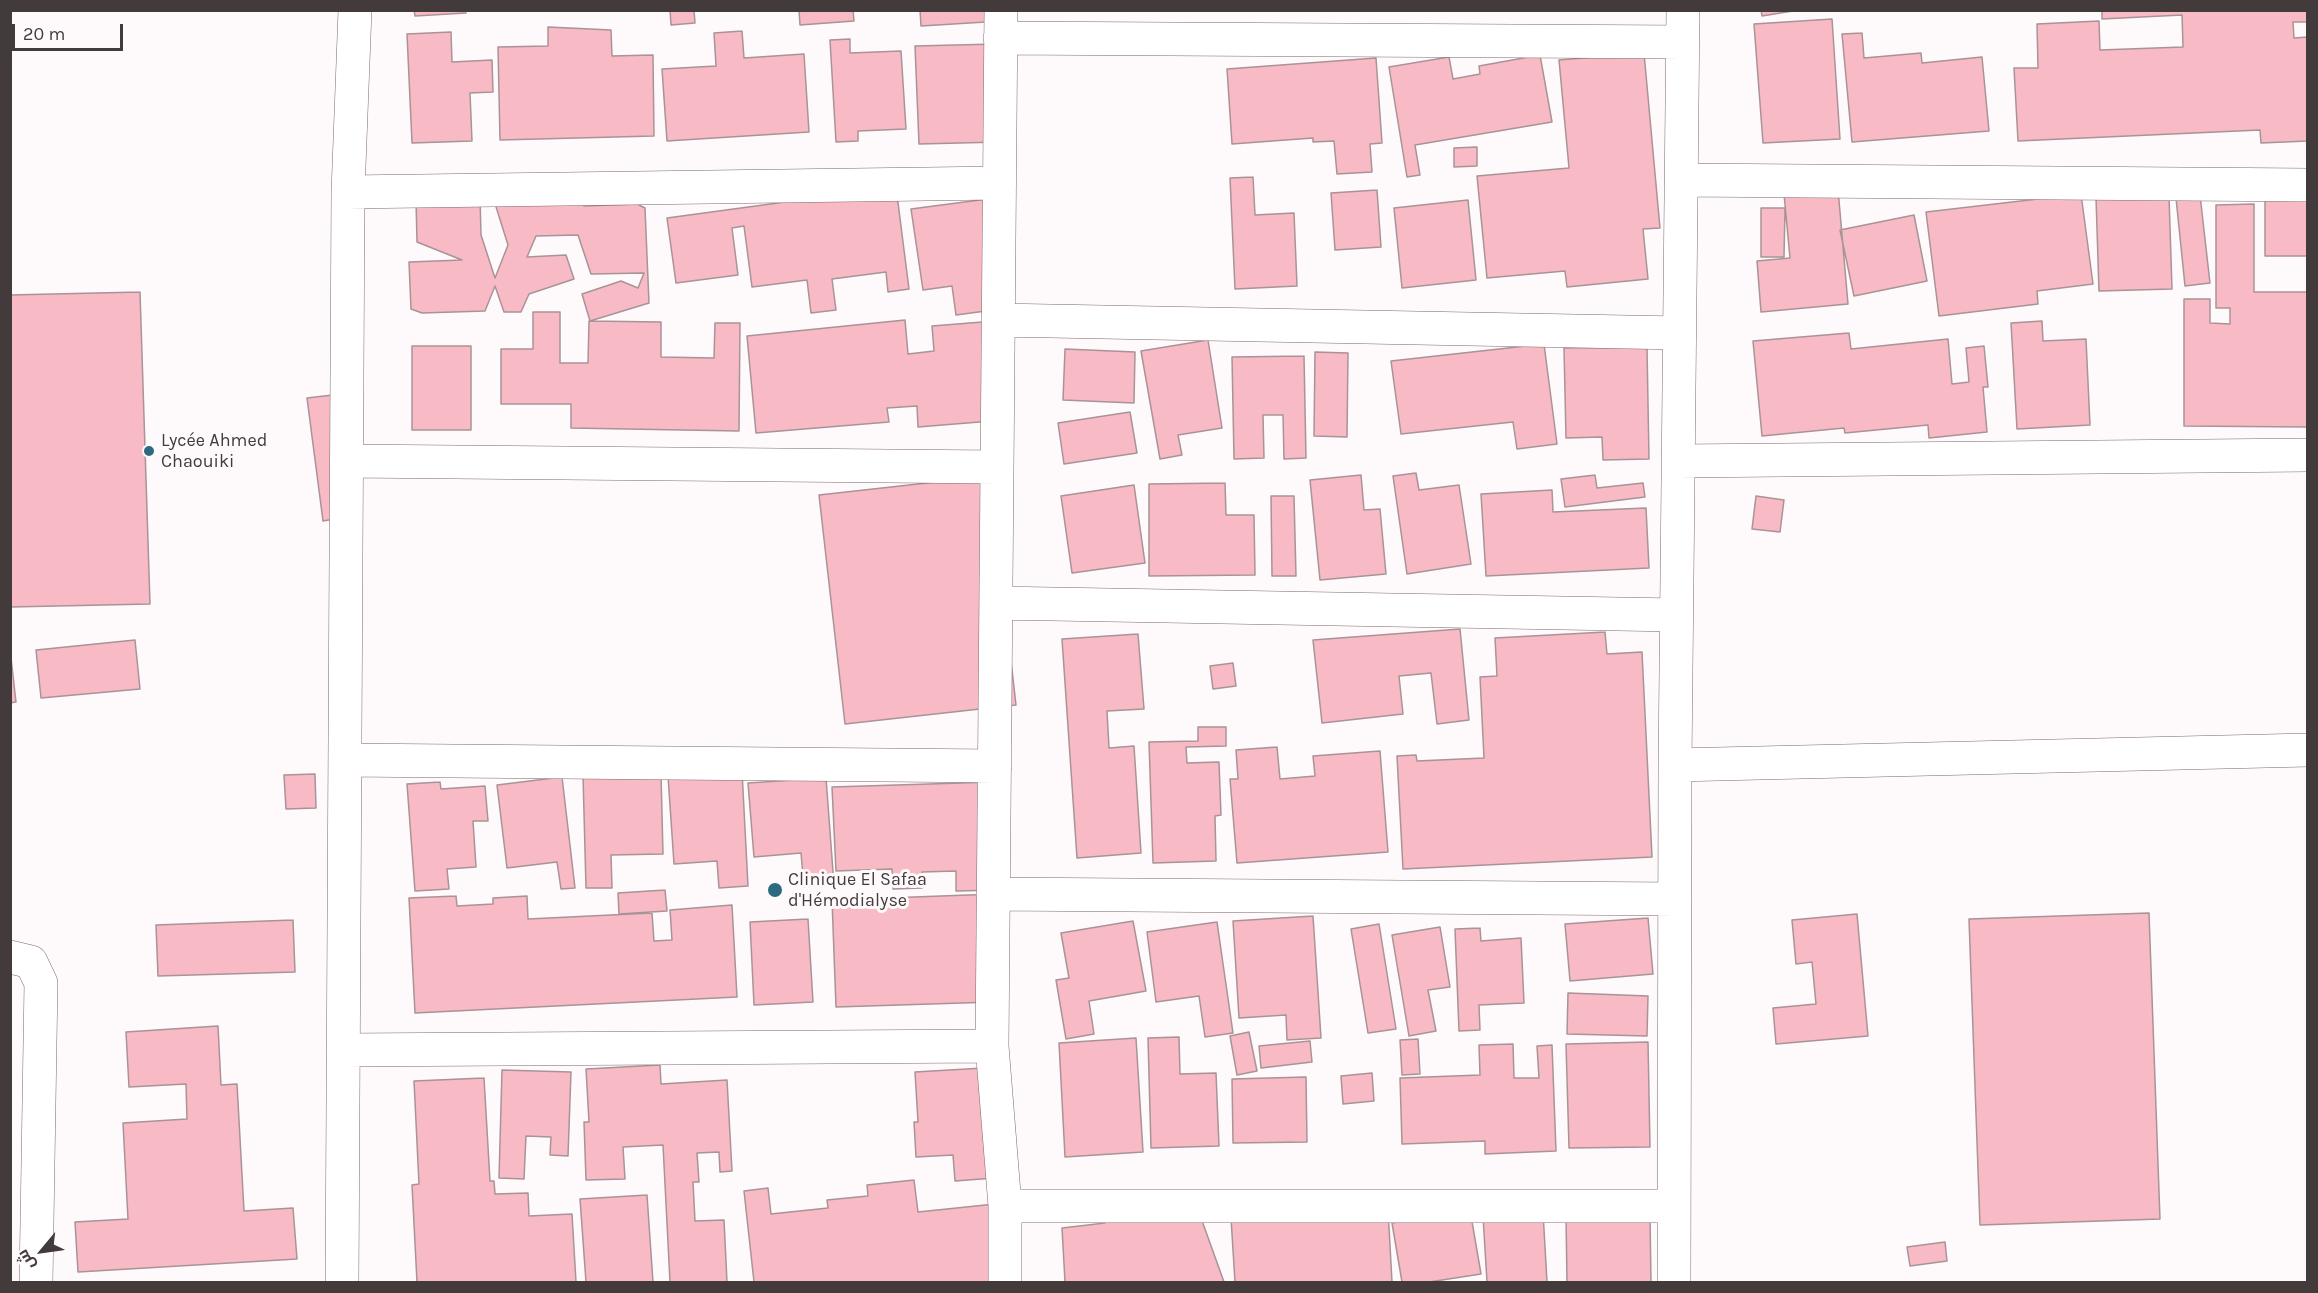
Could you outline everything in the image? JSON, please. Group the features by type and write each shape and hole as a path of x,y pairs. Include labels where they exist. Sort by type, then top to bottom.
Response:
{"street":[{"path":"342,1282 348,192 355,10"},
{"path":"1005,1282 1005,1206 992,1046 1001,24 1683,26 1676,615 1674,1282"},
{"path":"1682,180 2307,185"},
{"path":"348,192 999,183"},
{"path":"998,320 1680,333"},
{"path":"1678,461 2307,455"},
{"path":"347,461 997,467"},
{"path":"996,603 1676,615"},
{"path":"1675,765 2307,750"},
{"path":"345,760 994,766"},
{"path":"993,894 1675,899"},
{"path":"10,957 31,962 40,982 36,1282"},
{"path":"343,1050 992,1046"},
{"path":"1005,1206 1674,1206"}],"building":[{"path":"414,10 466,10 466,13 415,16"},
{"path":"670,10 694,10 695,23 671,25"},
{"path":"799,10 853,10 854,21 800,25"},
{"path":"920,10 1001,10 1002,21 921,26"},
{"path":"1761,10 1799,10 1762,16"},
{"path":"2102,10 2308,10 2308,22 2293,22 2294,38 2308,37 2308,141 2261,143 2260,130 2018,141 2014,68 2038,68 2037,24 2099,21 2100,50 2183,47 2182,15 2102,19"},
{"path":"1832,19 1840,139 1763,143 1754,24"},
{"path":"548,27 611,30 612,56 653,55 654,136 500,140 498,47 548,46"},
{"path":"742,31 744,58 804,54 809,132 667,141 662,69 716,66 714,33"},
{"path":"451,32 452,62 492,60 493,92 470,93 472,141 412,143 407,34"},
{"path":"1862,33 1864,58 1921,53 1922,63 1982,57 1989,131 1852,142 1842,34"},
{"path":"850,39 850,53 901,51 906,129 858,131 858,141 836,142 830,40"},
{"path":"997,44 1000,142 919,144 915,46"},
{"path":"1644,53 1660,228 1643,229 1648,279 1567,287 1565,271 1487,278 1477,176 1569,168 1559,60"},
{"path":"1540,55 1552,122 1415,145 1420,175 1407,177 1389,67 1449,57 1453,79 1480,74 1479,66"},
{"path":"1376,58 1382,143 1370,144 1372,172 1337,174 1334,141 1313,142 1313,138 1232,144 1227,69"},
{"path":"1477,147 1477,166 1454,167 1454,148"},
{"path":"1253,177 1255,215 1294,213 1297,286 1235,289 1230,178"},
{"path":"896,187 909,289 888,292 886,272 832,279 836,310 811,313 807,280 752,287 744,226 732,228 738,275 676,283 667,218"},
{"path":"1838,189 1848,304 1761,312 1757,261 1790,258 1784,194"},
{"path":"1377,190 1381,247 1335,250 1331,193"},
{"path":"579,191 584,206 637,204 645,208 649,303 590,321 582,294 621,281 638,288 644,273 591,274 578,235 536,236 527,257 566,255 574,279 529,294 521,312 504,312 495,286 485,311 422,313 411,309 409,262 462,260 417,242 416,200 480,198 481,235 495,278 508,245 492,194"},
{"path":"2081,194 2093,284 2037,291 2038,304 1939,316 1926,212"},
{"path":"2200,195 2210,283 2185,286 2176,198"},
{"path":"2169,196 2172,289 2099,291 2096,198"},
{"path":"995,198 1001,309 956,315 952,286 923,290 911,209"},
{"path":"1468,200 1476,280 1402,288 1394,208"},
{"path":"2265,200 2308,200 2308,256 2265,256"},
{"path":"2254,204 2254,292 2308,292 2308,427 2184,426 2184,299 2210,299 2210,323 2230,324 2230,308 2216,308 2216,205"},
{"path":"1761,208 1785,208 1784,257 1761,257"},
{"path":"1914,215 1927,281 1854,296 1840,230"},
{"path":"140,292 150,604 10,607 10,295"},
{"path":"533,312 560,312 560,363 588,363 589,321 661,322 661,357 714,358 715,323 740,323 739,431 571,428 571,404 501,404 501,349 533,349"},
{"path":"905,320 908,354 934,351 932,326 995,321 1004,420 918,427 917,406 887,408 889,422 756,433 747,336"},
{"path":"2042,321 2043,341 2086,339 2090,425 2017,429 2011,323"},
{"path":"1849,333 1851,349 1948,339 1952,384 1969,382 1966,348 1984,346 1988,387 1983,387 1987,432 1929,438 1928,425 1845,433 1844,428 1762,436 1753,341"},
{"path":"1208,340 1222,428 1178,435 1182,455 1160,459 1141,351"},
{"path":"1544,344 1557,444 1517,449 1513,422 1401,434 1391,361"},
{"path":"412,346 471,346 471,430 412,430"},
{"path":"1647,347 1649,459 1603,460 1602,437 1566,438 1564,348"},
{"path":"1065,349 1135,352 1134,403 1063,400"},
{"path":"1315,352 1348,353 1347,437 1314,436"},
{"path":"1304,356 1306,458 1284,459 1283,415 1263,415 1264,458 1234,459 1232,357"},
{"path":"350,393 340,518 323,521 307,398"},
{"path":"1130,412 1137,453 1064,464 1058,423"},
{"path":"1416,473 1419,490 1459,485 1471,564 1407,574 1393,476"},
{"path":"1361,475 1364,510 1380,509 1386,574 1320,580 1310,480"},
{"path":"1595,475 1597,488 1643,483 1645,497 1565,507 1561,479"},
{"path":"990,476 1016,705 845,724 819,495"},
{"path":"1225,483 1226,515 1254,515 1255,575 1149,576 1149,484"},
{"path":"1134,485 1145,563 1072,573 1061,496"},
{"path":"1552,490 1553,512 1646,508 1649,568 1486,576 1481,494"},
{"path":"1271,496 1294,496 1296,576 1272,576"},
{"path":"1756,496 1784,500 1780,532 1752,529"},
{"path":"1460,629 1469,720 1437,724 1431,673 1399,676 1403,714 1322,723 1313,640"},
{"path":"1605,632 1607,654 1642,652 1652,857 1403,869 1397,756 1416,755 1417,761 1484,758 1480,677 1497,676 1495,638"},
{"path":"1138,634 1144,709 1107,711 1109,748 1134,746 1141,853 1077,858 1062,639"},
{"path":"135,640 140,689 41,698 36,650"},
{"path":"10,649 16,702 10,703"},
{"path":"1233,663 1236,686 1213,689 1210,666"},
{"path":"1198,727 1226,727 1226,746 1186,747 1187,763 1219,762 1221,815 1215,816 1216,861 1153,863 1149,742 1198,741"},
{"path":"1277,747 1280,779 1315,776 1313,756 1380,751 1388,852 1237,863 1230,779 1238,779 1236,750"},
{"path":"742,771 748,886 719,888 717,861 674,864 668,776"},
{"path":"315,774 316,808 286,809 284,775"},
{"path":"661,774 663,854 611,855 612,888 586,888 583,775"},
{"path":"562,777 575,888 561,889 557,862 507,868 497,785"},
{"path":"826,778 834,885 804,887 801,853 754,857 748,783"},
{"path":"440,782 441,789 485,786 488,821 473,821 476,867 447,869 449,889 415,891 407,784"},
{"path":"994,782 998,890 956,891 956,871 922,872 922,888 893,889 892,869 836,871 832,787"},
{"path":"665,890 667,911 619,914 618,893"},
{"path":"996,894 994,1002 836,1007 832,900"},
{"path":"456,896 457,906 493,904 493,898 527,896 528,919 652,913 654,941 672,940 670,910 732,905 737,997 415,1013 409,898"},
{"path":"2149,913 2160,1219 1980,1225 1969,919"},
{"path":"1857,914 1868,1036 1776,1044 1773,1008 1816,1004 1812,962 1796,964 1792,920"},
{"path":"1313,916 1321,1038 1287,1040 1286,1015 1239,1018 1233,921"},
{"path":"1648,918 1653,974 1570,981 1565,924"},
{"path":"808,919 813,1002 754,1005 750,922"},
{"path":"293,920 295,972 158,976 156,925"},
{"path":"1133,921 1146,991 1089,1001 1094,1034 1066,1039 1056,980 1069,978 1061,933"},
{"path":"1217,922 1233,1033 1205,1037 1199,996 1156,1002 1147,932"},
{"path":"1379,924 1396,1029 1368,1033 1351,929"},
{"path":"1440,927 1450,987 1428,990 1436,1031 1409,1036 1392,935"},
{"path":"1480,928 1481,941 1521,938 1524,1003 1479,1005 1480,1030 1459,1031 1455,929"},
{"path":"1568,993 1648,996 1647,1036 1567,1034"},
{"path":"218,1026 221,1085 237,1084 244,1211 293,1208 297,1259 78,1272 75,1222 128,1219 123,1123 187,1119 186,1084 129,1087 126,1032"},
{"path":"1249,1032 1257,1071 1237,1075 1230,1036"},
{"path":"1179,1037 1180,1074 1216,1073 1219,1146 1151,1148 1148,1038"},
{"path":"1136,1038 1143,1152 1065,1157 1059,1043"},
{"path":"1418,1039 1420,1074 1402,1075 1400,1040"},
{"path":"1310,1041 1312,1062 1261,1068 1259,1046"},
{"path":"1648,1042 1650,1147 1569,1148 1566,1044"},
{"path":"1513,1044 1514,1078 1539,1078 1537,1046 1552,1045 1556,1151 1485,1154 1485,1141 1402,1144 1400,1078 1480,1075 1479,1045"},
{"path":"660,1065 661,1084 727,1080 732,1171 720,1172 719,1152 697,1153 699,1182 693,1182 695,1221 724,1220 727,1282 670,1282 663,1145 623,1147 625,1179 586,1180 584,1122 589,1122 586,1069"},
{"path":"1001,1067 1008,1177 955,1181 953,1155 916,1157 914,1122 918,1122 915,1072"},
{"path":"502,1070 571,1072 568,1156 550,1155 551,1137 526,1136 524,1179 499,1178"},
{"path":"1372,1073 1374,1101 1343,1104 1341,1076"},
{"path":"1306,1077 1307,1142 1233,1143 1232,1079"},
{"path":"484,1078 490,1181 494,1181 495,1194 528,1193 529,1216 572,1214 576,1282 417,1282 412,1185 419,1184 414,1081"},
{"path":"914,1180 918,1212 995,1204 1003,1282 754,1282 744,1191 768,1188 771,1214 828,1208 827,1200 868,1196 867,1185"},
{"path":"647,1195 653,1282 586,1282 580,1199"},
{"path":"1196,1204 1224,1282 1065,1282 1062,1228 1105,1223 1104,1209"},
{"path":"1388,1209 1392,1282 1235,1282 1231,1218"},
{"path":"1470,1210 1481,1274 1429,1282 1402,1282 1392,1223"},
{"path":"1543,1212 1547,1282 1487,1282 1483,1216"},
{"path":"1650,1216 1651,1282 1567,1282 1566,1217"},
{"path":"1945,1242 1947,1261 1910,1266 1907,1247"}],"place":[{"name":"Lycée Ahmed Chaouiki","path":"149,451"},
{"name":"Clinique El Safaa d'Hémodialyse","path":"775,890"}]}
